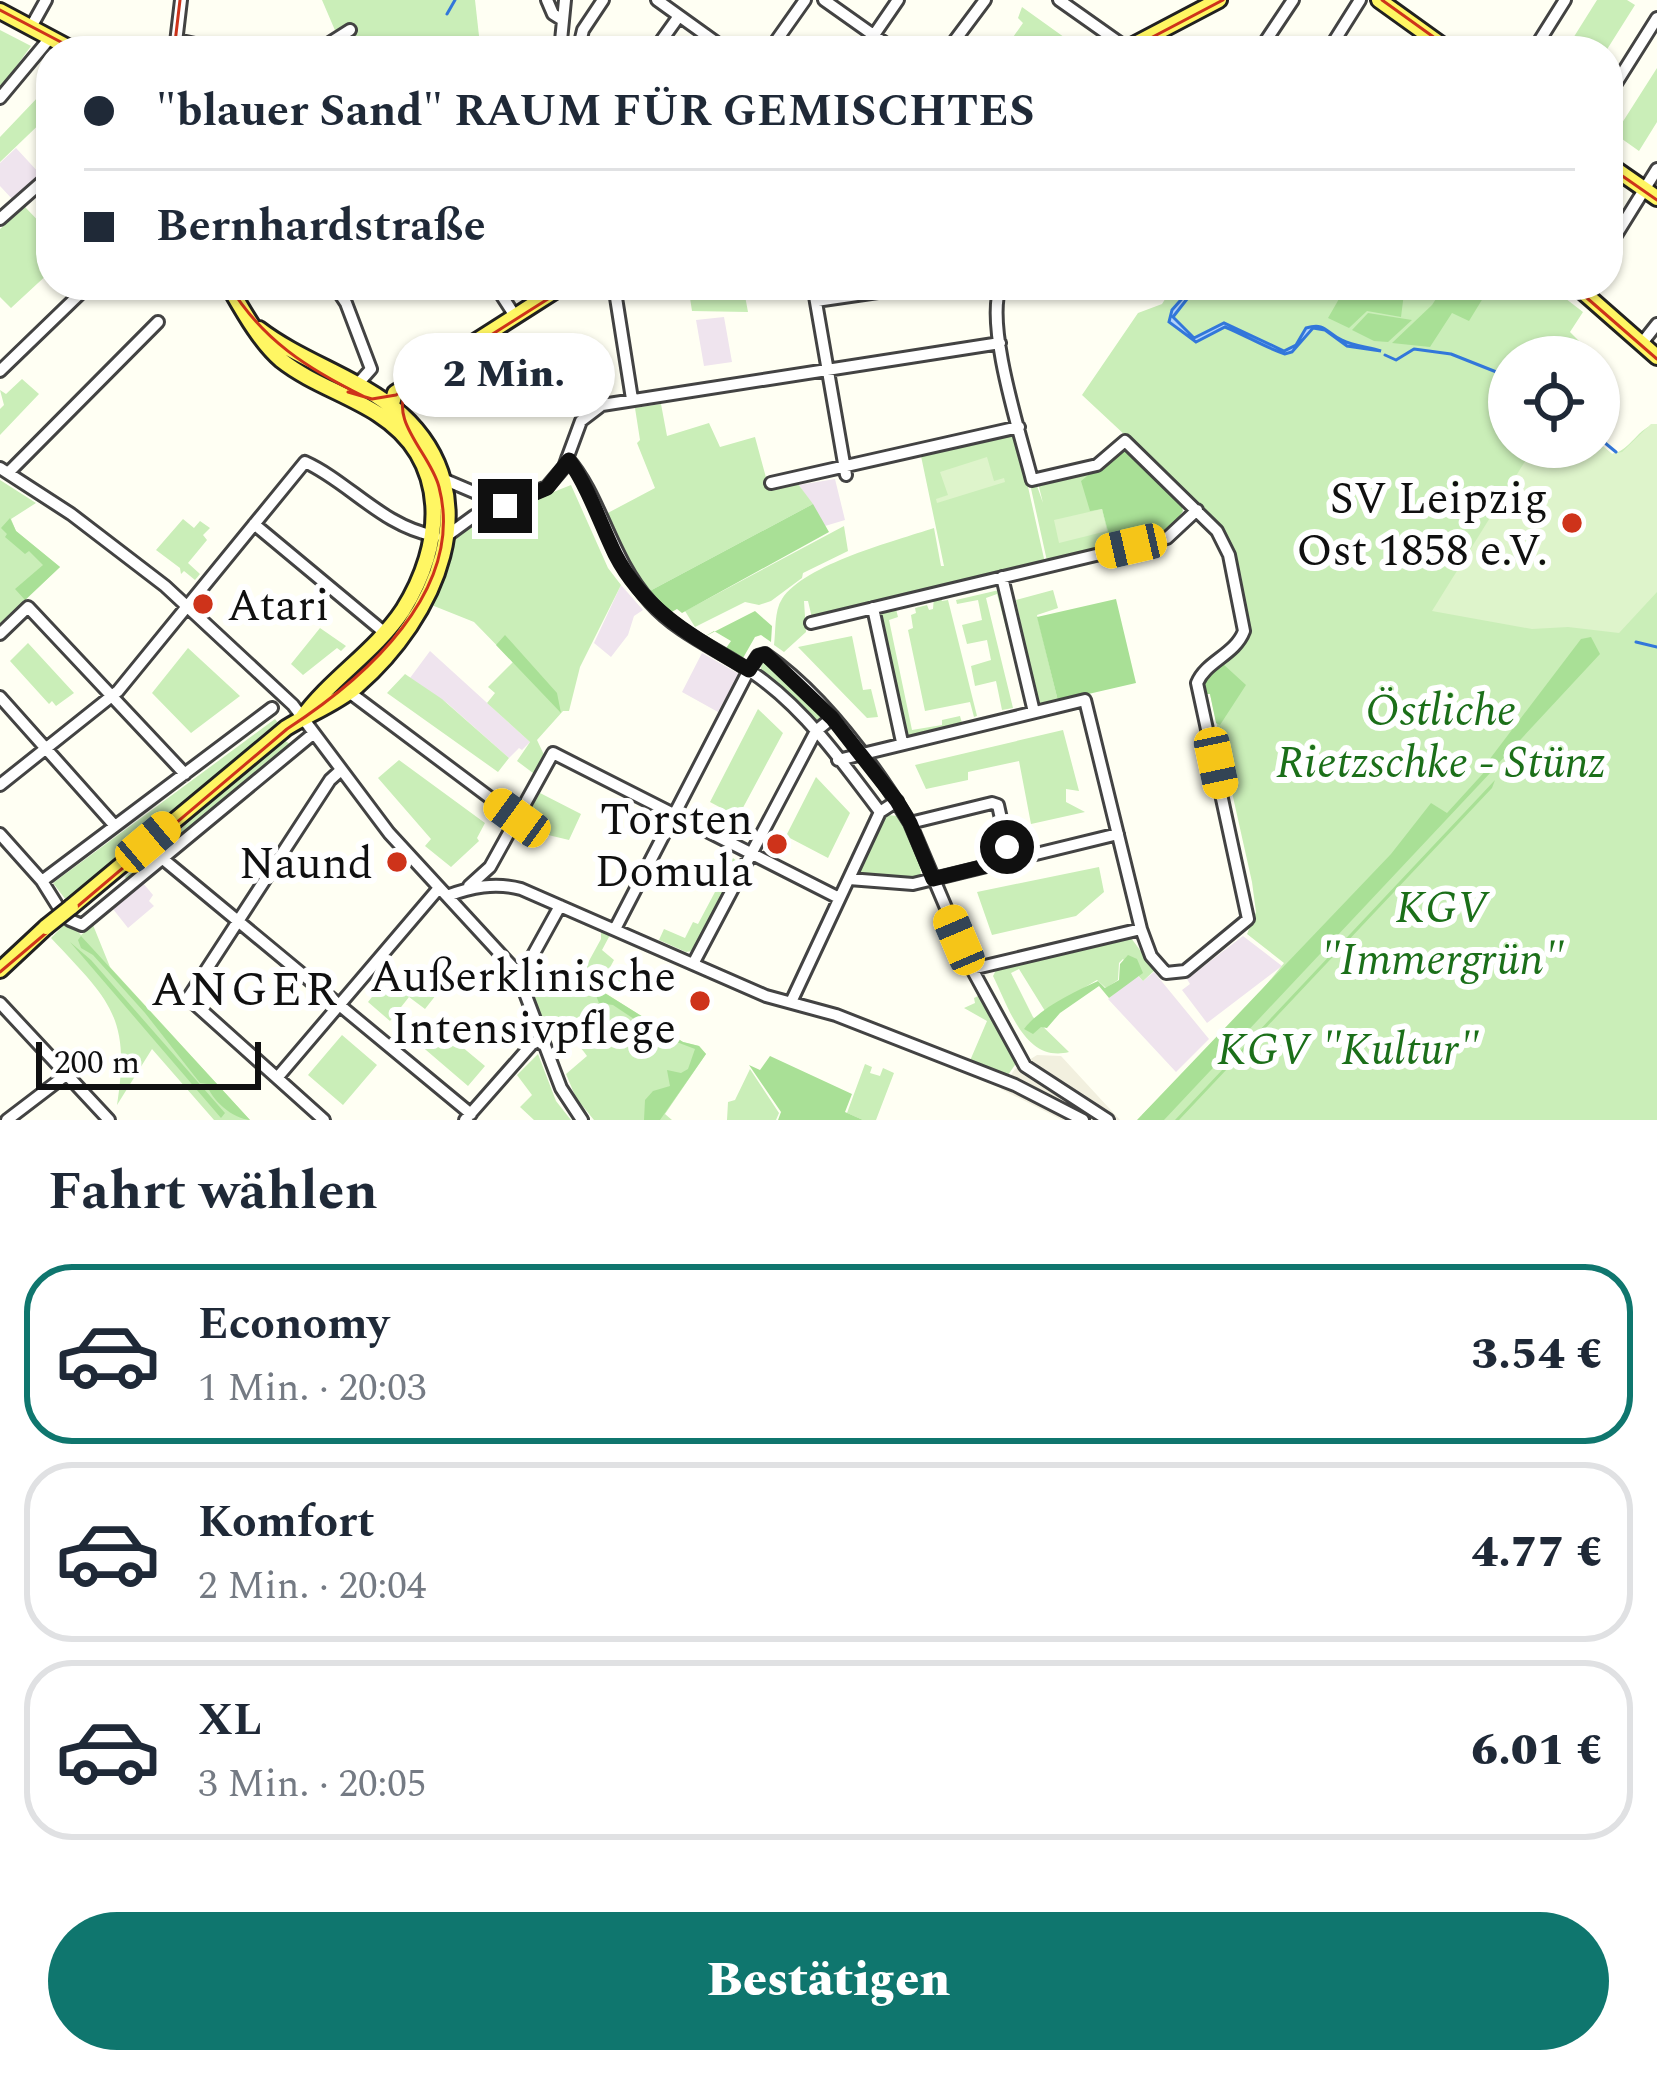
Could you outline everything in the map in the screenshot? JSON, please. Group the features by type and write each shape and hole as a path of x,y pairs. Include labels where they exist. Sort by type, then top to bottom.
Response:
{"main road":[{"path":"1147,36 1198,4 1219,0"},
{"path":"1379,0 1430,36"},
{"path":"0,11 47,36"},
{"path":"1623,175 1650,194"},
{"path":"238,300 269,347 289,366 365,406 394,405 540,300"},
{"path":"1595,300 1657,357"},
{"path":"259,329 394,405 435,458 443,479 441,536 432,585 411,623 349,692 302,718"},
{"path":"0,970 302,718 314,700 385,633 420,580 441,536 427,476 394,405"}],"street":[{"path":"31,27 46,0"},
{"path":"177,36 182,0"},
{"path":"547,0 561,19"},
{"path":"560,36 565,0"},
{"path":"581,36 603,0"},
{"path":"657,0 707,36"},
{"path":"780,36 806,0"},
{"path":"824,0 874,35 898,0"},
{"path":"958,36 985,0"},
{"path":"1059,0 1107,36"},
{"path":"1269,36 1292,0"},
{"path":"1337,36 1360,0"},
{"path":"1542,36 1565,0"},
{"path":"665,36 679,16"},
{"path":"1623,71 1657,18"},
{"path":"341,36 350,30"},
{"path":"0,98 36,55"},
{"path":"1623,229 1650,194 1657,170"},
{"path":"0,219 36,187"},
{"path":"0,371 73,300"},
{"path":"344,300 371,369 358,385"},
{"path":"505,300 515,316"},
{"path":"616,300 632,399"},
{"path":"829,300 816,302 845,471"},
{"path":"838,760 1085,700 1141,929 1161,970 1175,975 1185,971 1249,916 1197,683 1203,671 1238,644 1244,626 1224,542 1125,441 1097,465 1031,480 1000,343 995,300"},
{"path":"158,322 112,360 4,471 96,532 187,605 285,696 388,833 518,973 568,1101 582,1120"},
{"path":"1642,344 1657,324"},
{"path":"0,785 111,696 305,462 368,507 418,533 441,536 474,516 547,488 567,458 584,417 602,405 1000,343"},
{"path":"771,483 845,471 1019,427"},
{"path":"567,458 619,561 646,598 674,626 749,670 783,697 880,812"},
{"path":"443,479 505,506"},
{"path":"811,622 1166,538 1197,510"},
{"path":"254,524 385,633"},
{"path":"1002,577 1034,712"},
{"path":"0,634 28,607 185,773"},
{"path":"873,608 902,742"},
{"path":"615,929 749,670 765,654 832,718 897,801 972,969 1025,1066 1108,1120"},
{"path":"349,692 517,818"},
{"path":"0,697 115,826"},
{"path":"42,880 272,708"},
{"path":"693,964 816,731 832,718"},
{"path":"0,834 70,914 163,859 314,734"},
{"path":"466,888 490,867 553,753 839,898"},
{"path":"324,1120 188,998 341,770"},
{"path":"792,1000 880,812 897,801"},
{"path":"910,823 998,805 1010,860"},
{"path":"849,879 897,885 933,879 1118,834"},
{"path":"163,859 468,1117 532,1044 543,1039"},
{"path":"490,867 504,884"},
{"path":"277,1078 443,892 504,884 766,996 792,1000 1015,1085 1083,1120"},
{"path":"518,973 528,964 560,906"},
{"path":"972,969 1141,929"},
{"path":"0,1003 110,1120"},
{"path":"1015,1085 1025,1066"},
{"path":"7,1120 66,1076"}],"shaded area":[{"path":"16,148 36,170 36,179 13,200 0,186 0,163"},
{"path":"724,317 732,362 704,366 696,320"},
{"path":"835,479 845,520 825,526 799,485"},
{"path":"621,585 643,610 634,616 628,635 611,657 594,643"},
{"path":"430,651 530,742 509,758 447,703 410,678"},
{"path":"702,653 739,674 718,712 682,692"},
{"path":"143,883 153,895 149,901 154,906 128,928 113,909"},
{"path":"1243,936 1282,966 1207,1023 1182,990 1190,984 1187,979"},
{"path":"1154,972 1209,1039 1176,1072 1108,999 1137,975 1143,981"},
{"path":"1037,1055 1061,1056 1120,1120 1062,1120 1001,1089 1015,1069"}],"green space":[{"path":"322,0 475,0 479,36 337,36"},
{"path":"1597,0 1627,0 1635,5 1615,36 1574,36"},
{"path":"1022,7 1062,36 1014,36 1023,23 1018,18"},
{"path":"0,30 31,46 0,89"},
{"path":"1657,68 1657,122 1639,151 1623,140 1623,121"},
{"path":"36,99 36,127 0,162 0,137"},
{"path":"25,207 36,218 36,285 11,308 0,297 0,229"},
{"path":"690,300 746,300 748,312 692,311"},
{"name":"Östliche Rietzschke - Stünz","path":"1165,300 1567,300 1583,312 1570,332 1574,336 1488,336 1488,468 1620,468 1620,450 1657,424 1657,1120 1151,1120 1142,1115 1244,1012 1284,963 1247,934 1256,912 1252,882 1210,694 1205,694 1203,684 1249,636 1241,575 1219,527 1200,505 1082,395 1138,313"},
{"path":"1338,300 1403,300 1401,317 1367,311 1349,328 1328,318"},
{"path":"1435,300 1482,300 1469,321 1452,313 1430,347 1392,343"},
{"path":"1368,313 1412,320 1388,342 1374,341 1352,330"},
{"path":"22,379 39,394 0,435 4,405 0,390 6,394"},
{"path":"661,404 667,436 709,423 720,447 755,437 768,485 795,480 813,504 646,593 624,561 604,515 655,488 637,443 635,408"},
{"name":"SV Leipzig Ost 1858 e.V.","path":"1651,424 1657,424 1657,592 1619,633 1568,627 1532,629 1432,611 1521,468 1620,468 1622,452"},
{"path":"1016,433 1045,563 812,618 808,601 804,601 806,632 784,652 774,645 782,599 794,586 830,565 934,528 944,566 921,456"},
{"path":"1124,446 1183,511 1160,533 1111,543 1102,509 1090,511 1081,481"},
{"path":"987,457 994,481 1004,478 1005,482 937,503 936,499 948,495 940,472"},
{"path":"1099,469 1111,543 1047,561 1030,484 1036,483 1043,503 1038,483"},
{"path":"0,480 36,503 11,519 16,531 60,567 0,624"},
{"path":"571,485 608,568 621,585 580,667 569,711 563,711 537,740 546,759 537,776 517,761 530,742 487,703 495,693 488,687 513,662 474,622 429,604 455,539 470,525"},
{"path":"813,504 829,532 682,613 677,609 668,614 646,593"},
{"path":"1102,509 1107,531 1059,543 1054,520"},
{"path":"10,518 16,531 60,567 25,600 15,589 43,565 5,537 1,528"},
{"path":"183,519 194,528 200,521 210,528 203,535 207,540 188,563 200,574 195,580 184,571 181,574 180,568 156,550"},
{"path":"844,526 848,551 803,573 771,601 745,602 695,627 685,611"},
{"path":"999,590 1027,707 997,594 986,598 1013,708 1002,710 996,681 975,686 971,666 991,660 987,640 967,644 962,625 982,620 978,600 957,604 956,600"},
{"path":"1053,590 1058,608 1037,615 1058,701 1037,706 1016,600"},
{"path":"941,595 942,601 948,600 974,717 970,702 925,711 908,630 913,628 915,608 927,605 933,609 934,596"},
{"path":"1116,599 1136,683 1058,701 1037,617"},
{"path":"895,605 898,617 889,620 912,730 960,716 962,723 905,737 879,615"},
{"path":"755,611 772,626 771,642 761,635 755,637 743,658 724,651 731,641 715,631"},
{"path":"320,628 346,646 303,675 291,664"},
{"path":"505,635 557,693 561,713 496,645"},
{"path":"852,636 863,690 871,689 878,717 867,718 798,647"},
{"path":"1591,637 1600,654 1496,766 1489,760 1581,639"},
{"path":"28,643 74,693 56,706 10,661"},
{"path":"188,648 240,696 191,733 152,693"},
{"path":"763,659 770,660 827,716 817,727 760,672"},
{"path":"1222,663 1246,685 1220,725 1204,688 1208,676"},
{"path":"405,674 442,699 509,758 498,772 387,693"},
{"path":"758,709 783,733 738,817 710,802"},
{"path":"275,719 278,723 66,900 53,883"},
{"path":"1063,730 1079,791 1066,789 1066,802 1085,812 1031,824 1019,761 968,772 968,780 926,789 915,765"},
{"path":"284,740 290,744 127,880 125,877"},
{"path":"399,760 485,823 479,841 451,867 425,846 431,839 378,778"},
{"path":"1488,768 1492,771 1164,1120 1137,1120 1391,854 1431,803 1447,813"},
{"path":"816,777 850,813 828,858 786,836"},
{"path":"1495,780 1492,788 1175,1120"},
{"path":"540,793 581,814 569,840 544,834 526,817"},
{"path":"887,815 898,816 913,845 921,877 916,880 861,875"},
{"path":"733,858 739,863 692,951 659,940 664,929 685,938 693,922 698,924"},
{"path":"1099,867 1104,892 1076,916 992,935 977,892"},
{"path":"68,921 81,935 93,925 110,967 250,1120 214,1120 152,1049 117,1105 121,1050 111,1011 51,938"},
{"path":"601,932 610,935 602,950 614,960 608,981 616,983 622,974 631,979 623,996 588,978 592,985 706,1054 665,1114 672,1120 594,1120 576,1098 566,1074 587,1056 571,1039 549,1037 528,979 533,969 573,990"},
{"path":"81,936 250,1120 217,1102 145,1013 93,955 81,948"},
{"path":"1131,938 1155,970 1143,981 1123,959 1118,980 1106,988 1097,980 1045,1011 1019,969 1011,973 1033,1017 1069,1052 1054,1053 1030,1041 1005,1003 993,976 996,970"},
{"path":"70,942 225,1113 221,1118"},
{"path":"1128,955 1137,959 1143,973 1109,998 1099,986 1047,1028 1033,1034 1024,1029 1068,995 1098,981 1105,988 1119,980 1120,964"},
{"path":"387,978 409,996 422,983 436,995 425,1009 409,997 390,1021 368,1002"},
{"path":"592,985 706,1054 660,1120 644,1120 645,1100 653,1091 670,1086 667,1070 681,1073 688,1069 695,1049 658,1035 613,1005 599,1003"},
{"path":"978,996 1017,1062 1008,1075 969,1063 987,1021 964,1008"},
{"path":"431,1031 450,1047 455,1041 485,1066 468,1086 419,1044"},
{"path":"342,1035 377,1065 343,1105 308,1075"},
{"path":"538,1054 556,1101 571,1120 534,1120 520,1107 532,1095 517,1075"},
{"path":"770,1056 852,1094 845,1112 863,1120 778,1120 781,1112 749,1065 760,1070"},
{"path":"865,1064 872,1067 870,1073 880,1076 883,1068 894,1073 876,1120 847,1113"},
{"path":"750,1069 779,1113 776,1120 727,1120 728,1102 735,1100"}],"water":[{"path":"1186,300 1173,317 1194,338 1224,323 1284,351 1296,345 1306,328 1318,326 1326,329 1346,342 1381,351 1347,346 1325,330 1313,328 1292,352 1285,354 1225,327 1196,342 1169,322 1172,310"}],"waterway":[{"path":"447,14 455,0"},
{"path":"1385,355 1396,360 1414,349 1451,354 1488,369"},
{"path":"1636,642 1657,647"}],"tram line":[{"path":"176,36 180,0"},
{"path":"1155,36 1223,0"},
{"path":"1382,0 1432,36"},
{"path":"0,10 49,36"},
{"path":"1623,176 1657,200"},
{"path":"239,300 288,351 365,397"},
{"path":"348,392 372,399 396,395 546,300"},
{"path":"1589,300 1657,359"},
{"path":"0,972 287,729 347,685 402,628 437,562 443,525 435,475 406,424 403,399 408,387"}],"place":[{"name":"SV Leipzig Ost 1858 e.V.","path":"1572,523"},
{"name":"Atari","path":"203,604"},
{"name":"Torsten Domula","path":"777,844"},
{"name":"Naund","path":"397,862"},
{"name":"Außerklinische Intensivpflege","path":"700,1001"}],"district":[{"name":"ANGER","path":"245,988"}],"route":[{"path":"505,506 547,488 567,458 619,561 646,598 674,626 749,670 765,654 801,685 899,804 933,879 1010,860 1007,847"}],"park label":[{"name":"KGV \"Immergrün\"","path":"1442,932"},
{"name":"KGV \"Kultur\"","path":"1348,1048"}]}
